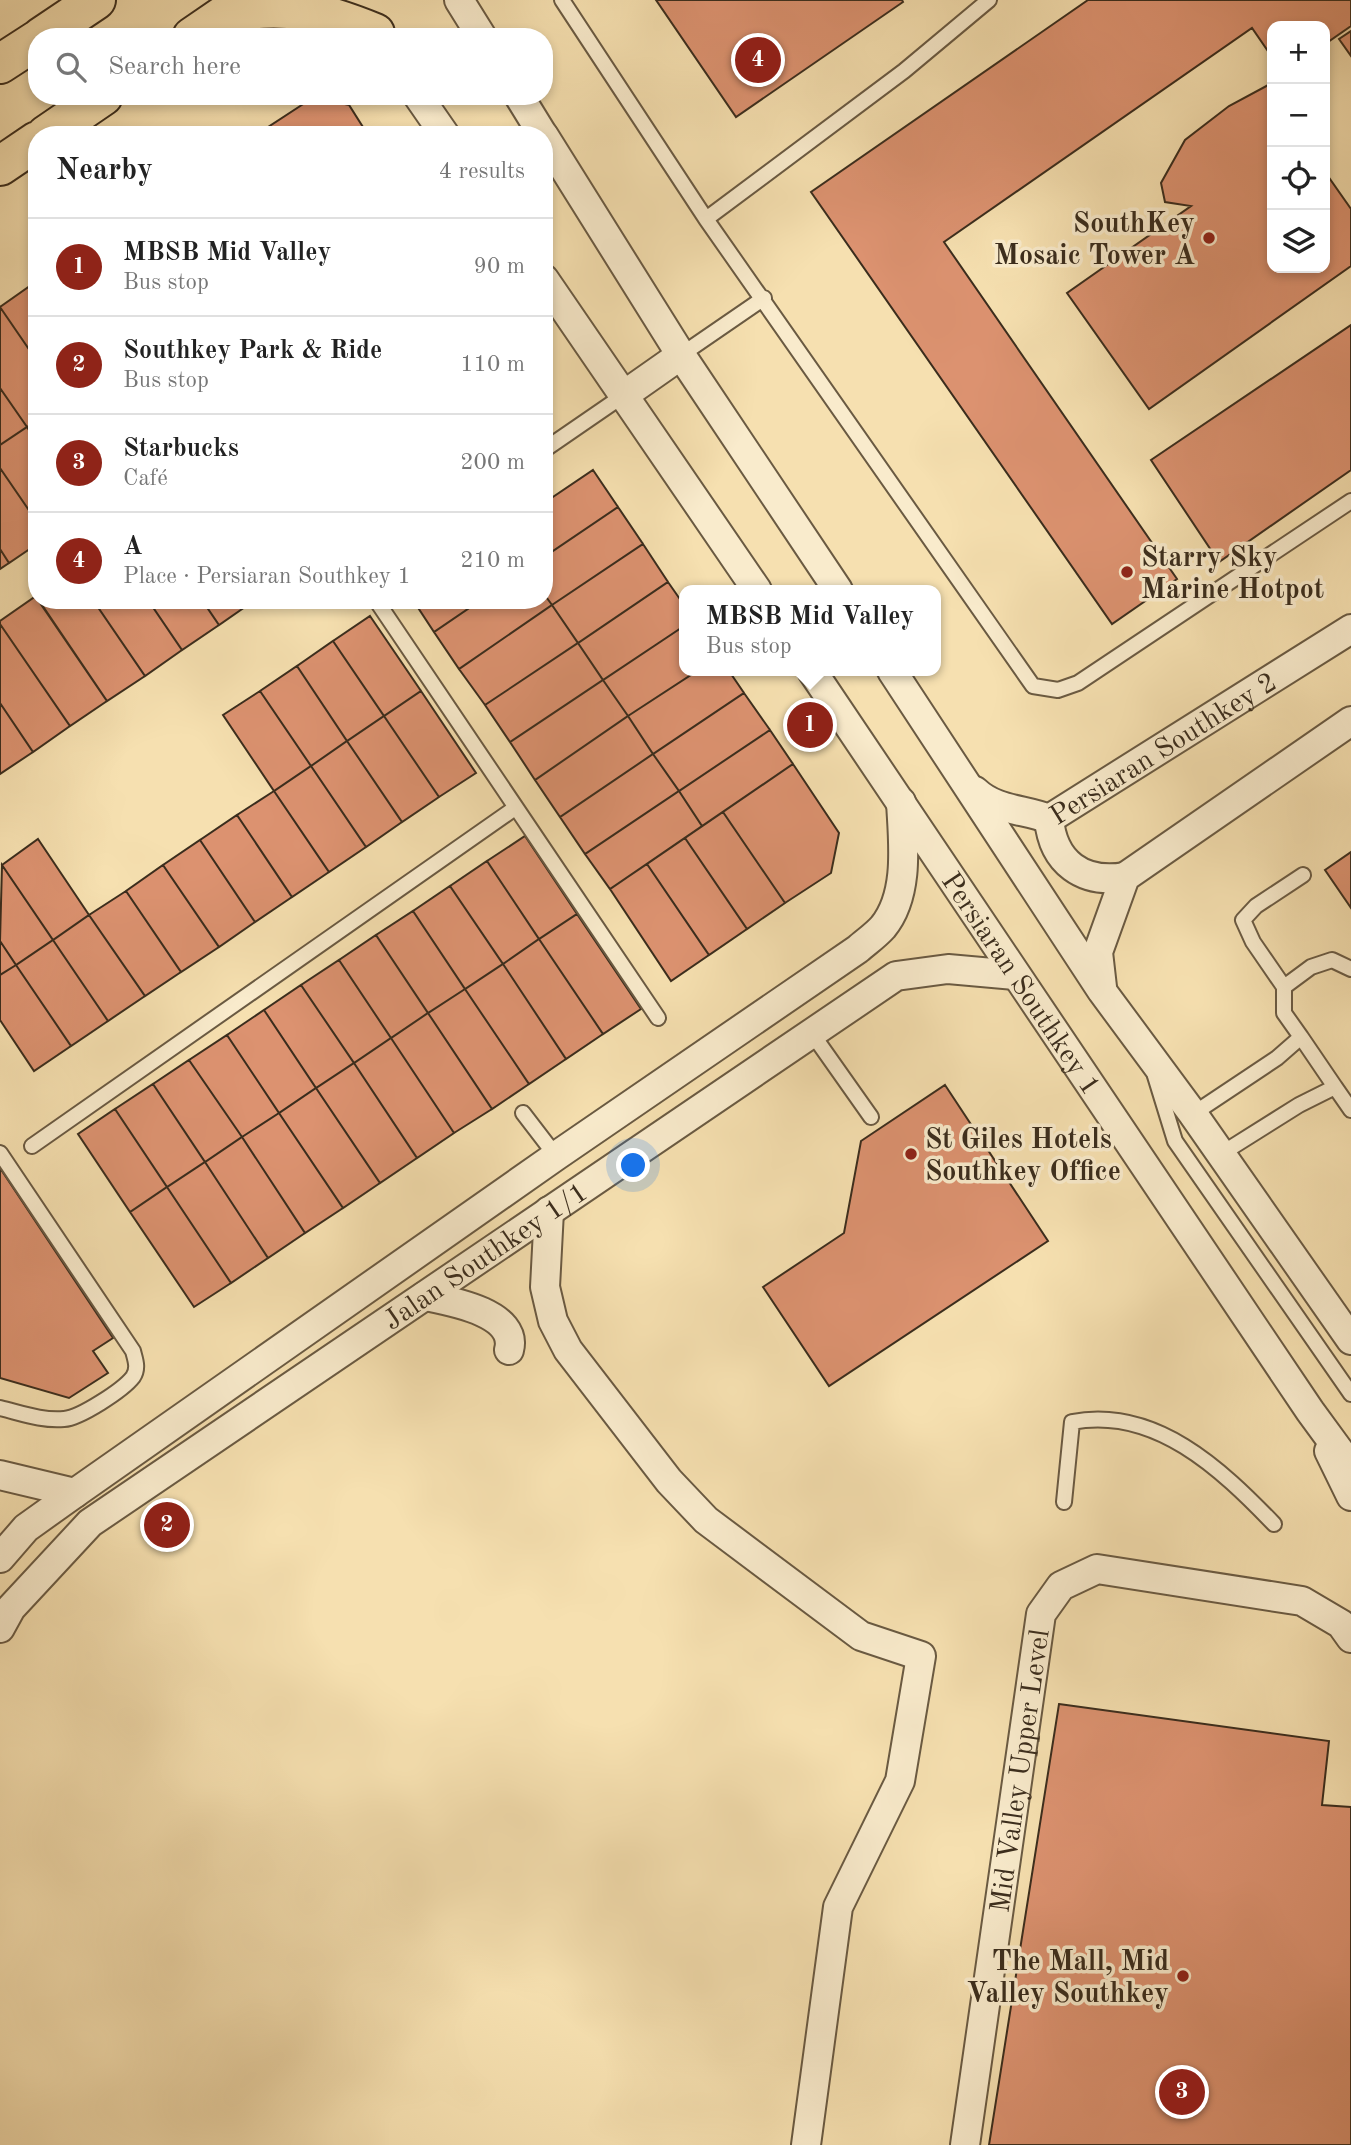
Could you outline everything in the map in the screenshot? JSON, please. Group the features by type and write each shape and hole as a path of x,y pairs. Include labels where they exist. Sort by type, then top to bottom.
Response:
{"main road":[{"path":"54,28 96,0"},
{"path":"205,28 237,6 279,6 307,9 357,28"},
{"path":"0,64 28,46"},
{"path":"59,126 90,105"},
{"path":"0,166 28,147"}],"street":[{"path":"352,0 371,28"},
{"path":"459,0 476,28"},
{"path":"424,105 439,126"},
{"path":"525,105 538,126"},
{"path":"553,150 681,355 835,585"},
{"path":"553,292 754,585"},
{"path":"624,395 681,355"},
{"name":"Persiaran Southkey 2","path":"968,784 983,799 1006,809 1049,819 1351,629"},
{"name":"Persiaran Southkey 1","path":"815,676 1310,1411 1351,1467"},
{"path":"895,676 1102,991 1193,1114 1351,1340"},
{"path":"1049,819 1051,837 1059,855 1072,869 1088,877 1107,880 1125,877 1351,721"},
{"name":"Jalan Southkey 1/1","path":"0,1558 13,1525 75,1493 556,1156 858,949 884,926 901,880 904,858 901,802"},
{"path":"1102,991 1098,952 1125,877"},
{"name":"Jalan Southkey 1/1","path":"0,1628 11,1608 90,1522 896,976 948,969 1015,975"},
{"path":"549,1211 545,1287 553,1321 568,1350 669,1481 706,1520 861,1636 921,1656 900,1781 838,1907 806,2145"},
{"path":"425,1296 472,1308 501,1324 509,1334 509,1350"},
{"path":"1310,1411 1351,1496"},
{"path":"0,1475 75,1493"},
{"name":"Mid Valley Upper Level","path":"965,2145 1041,1614 1061,1586 1097,1569 1302,1601 1341,1625 1351,1638"}],"lane":[{"path":"562,0 706,219 764,298 1033,686 1058,690 1079,683 1351,501"},
{"path":"706,219 904,71 989,0"},
{"path":"681,355 764,298"},
{"path":"553,444 624,395"},
{"path":"382,609 658,1018"},
{"path":"32,1146 515,808"},
{"path":"1303,875 1256,906 1243,920 1252,942 1284,986 1284,1013 1351,1110"},
{"path":"1284,986 1311,967 1332,960 1351,969"},
{"path":"811,1032 871,1117"},
{"path":"1193,1114 1277,1058 1301,1037"},
{"path":"1147,1051 1175,1141 1351,1394"},
{"path":"1221,1154 1299,1105 1335,1087"},
{"path":"523,1113 556,1156"},
{"path":"0,1153 85,1275 133,1351 137,1364 133,1376 91,1409 68,1419 46,1420 0,1408"},
{"path":"1064,1502 1072,1422 1088,1419 1119,1421 1173,1438 1229,1476 1274,1524"}],"building":[{"path":"656,0 902,0 903,2 736,117"},
{"path":"1088,0 1351,0 1351,26 1330,41 1330,21 1267,21 1267,50 1252,28 944,242 1177,579 1112,624 811,192"},
{"path":"1351,31 1351,56 1339,39"},
{"name":"SouthKey Mosaic Tower A","path":"1267,86 1267,273 1330,273 1330,179 1351,209 1351,266 1149,409 1067,293 1191,206 1165,202 1161,183 1185,140 1229,106"},
{"path":"302,105 349,105 362,126 270,126"},
{"path":"28,287 28,348 0,307"},
{"path":"0,307 28,348 28,426 0,388"},
{"path":"1351,325 1351,470 1219,562 1151,460"},
{"path":"0,388 27,427 0,445"},
{"path":"28,428 28,509 0,468 0,445"},
{"path":"0,468 28,509 28,550 9,563 0,549"},
{"path":"593,470 618,507 553,551 553,497"},
{"path":"618,507 643,544 553,604 553,551"},
{"path":"643,544 668,582 578,643 553,604"},
{"path":"0,549 9,563 0,569"},
{"path":"668,582 679,598 679,629 603,680 578,643"},
{"path":"28,602 28,609 45,609 107,701 70,726 0,621"},
{"path":"553,606 578,643 485,705 459,669 546,609 553,609"},
{"path":"44,609 99,609 145,676 107,701"},
{"path":"99,609 154,609 182,650 145,676"},
{"path":"154,609 208,609 219,625 182,650"},
{"path":"208,609 242,609 219,625"},
{"path":"419,609 468,609 434,632"},
{"path":"468,609 546,609 459,669 434,632"},
{"path":"370,616 421,691 384,716 333,641"},
{"path":"0,624 70,726 33,752 0,703"},
{"path":"679,629 679,676 689,676 628,716 603,680"},
{"path":"333,641 384,716 347,741 297,666"},
{"path":"578,643 603,680 510,742 485,705"},
{"path":"297,666 347,741 311,766 260,691"},
{"path":"689,676 732,676 744,693 653,754 628,716"},
{"path":"603,680 628,716 535,780 510,742"},
{"path":"260,691 311,766 274,791 223,715"},
{"path":"421,691 476,773 439,797 384,716"},
{"path":"744,693 770,730 679,791 653,754"},
{"path":"0,703 33,752 0,774"},
{"path":"384,716 439,797 402,822 347,741"},
{"path":"628,716 653,754 560,817 535,780"},
{"path":"770,730 793,764 702,826 679,791"},
{"path":"347,741 402,822 366,847 311,766"},
{"path":"653,754 679,791 585,854 560,817"},
{"path":"793,764 839,833 831,873 785,903 723,812"},
{"path":"311,766 366,847 329,872 274,791"},
{"path":"274,791 329,872 292,897 237,815"},
{"path":"679,791 702,826 610,889 585,854"},
{"path":"723,812 785,903 747,929 685,838"},
{"path":"237,815 292,897 255,922 200,840"},
{"path":"525,836 577,914 539,939 487,861"},
{"path":"685,838 747,929 709,955 647,864"},
{"path":"38,839 89,915 53,940 2,865"},
{"path":"200,840 255,922 219,947 163,865"},
{"path":"1351,852 1351,908 1325,870"},
{"path":"487,861 539,939 503,964 450,886"},
{"path":"647,864 709,955 671,981 610,889"},
{"path":"2,865 53,940 16,965 0,941"},
{"path":"163,865 219,947 181,972 126,891"},
{"path":"450,886 503,964 465,989 413,911"},
{"path":"126,891 181,972 145,996 89,915"},
{"path":"413,911 465,989 428,1013 376,935"},
{"path":"577,914 641,1009 603,1034 539,939"},
{"path":"89,915 145,996 108,1021 53,940"},
{"path":"376,935 428,1013 391,1038 339,960"},
{"path":"539,939 603,1034 566,1059 503,964"},
{"path":"53,940 108,1021 71,1046 16,965"},
{"path":"0,941 16,965 0,975"},
{"path":"339,960 391,1038 354,1063 301,985"},
{"path":"503,964 566,1059 529,1084 465,989"},
{"path":"16,965 71,1046 34,1071 0,1020 0,975"},
{"path":"301,985 354,1063 316,1088 264,1010"},
{"path":"465,989 529,1084 492,1109 428,1013"},
{"path":"264,1010 316,1088 279,1113 227,1035"},
{"path":"428,1013 492,1109 454,1133 391,1038"},
{"path":"227,1035 279,1113 242,1137 189,1060"},
{"path":"391,1038 454,1133 417,1158 354,1063"},
{"path":"189,1060 242,1137 205,1162 153,1084"},
{"path":"354,1063 417,1158 380,1183 316,1088"},
{"path":"153,1084 205,1162 167,1187 115,1109"},
{"path":"945,1085 1048,1241 829,1386 763,1287 844,1233 861,1141"},
{"path":"316,1088 380,1183 343,1208 279,1113"},
{"path":"115,1109 167,1187 130,1212 78,1134"},
{"path":"279,1113 343,1208 305,1233 242,1137"},
{"path":"242,1137 305,1233 268,1258 205,1162"},
{"path":"205,1162 268,1258 231,1283 167,1187"},
{"path":"0,1168 113,1338 93,1351 108,1373 69,1398 0,1378"},
{"path":"167,1187 231,1283 194,1307 130,1212"},
{"name":"The Mall, Mid Valley Southkey","path":"1059,1704 1329,1741 1322,1805 1351,1807 1351,2145 989,2145"}],"place":[{"name":"A","path":"758,60"},
{"name":"SouthKey Mosaic Tower A","path":"1209,238"},
{"name":"Starry Sky Marine Hotpot","path":"1127,572"},
{"name":"MBSB Mid Valley","path":"810,725"},
{"name":"St Giles Hotels Southkey Office","path":"911,1154"},
{"name":"Southkey Park & Ride","path":"167,1525"},
{"name":"The Mall, Mid Valley Southkey","path":"1183,1976"},
{"name":"Starbucks","path":"1182,2092"}]}
